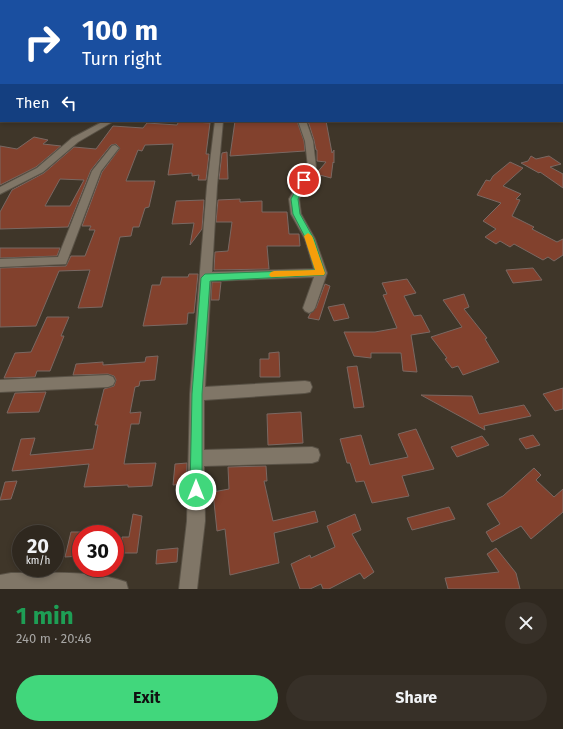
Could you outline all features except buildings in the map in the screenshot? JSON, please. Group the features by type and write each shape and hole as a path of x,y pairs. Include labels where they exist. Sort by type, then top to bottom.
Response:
{"street":[{"path":"0,191 18,180 40,170 75,140 108,122"},
{"path":"188,589 196,521 197,394 212,186 219,122"},
{"path":"302,122 308,141 312,167 294,199 296,214 310,239 321,273 309,308"},
{"path":"0,263 62,261 97,170 115,148"},
{"path":"205,278 321,273"},
{"path":"0,386 108,381"},
{"path":"197,394 305,387"},
{"path":"196,458 312,455"},
{"path":"0,584 11,582 89,584 119,589"}],"slow traffic":[{"path":"274,275 321,273 308,236"}],"route":[{"path":"196,490 197,394 205,278 321,273 310,239 296,214 294,199 304,180"}]}
